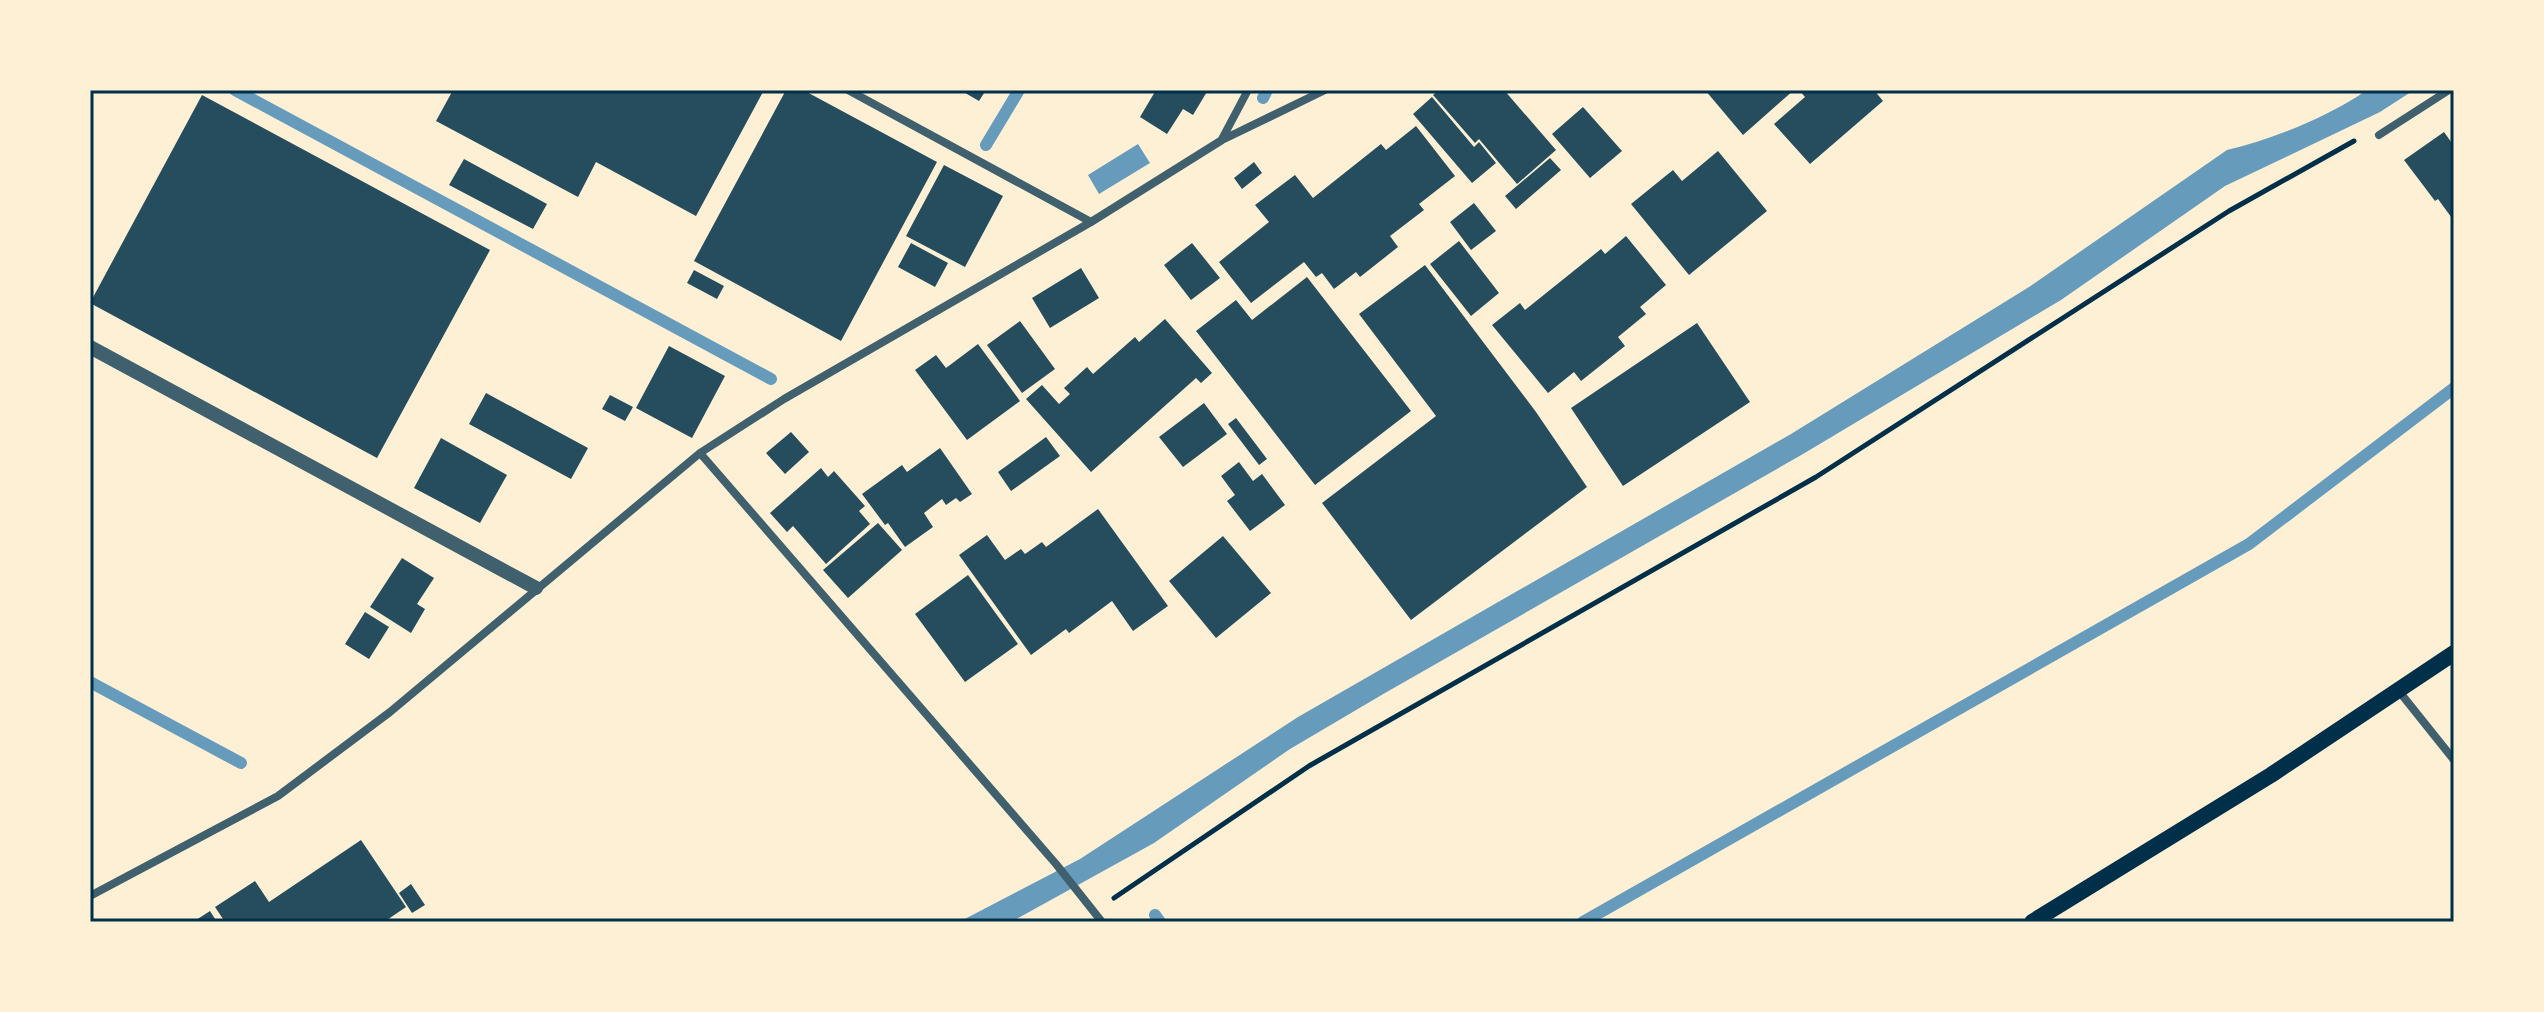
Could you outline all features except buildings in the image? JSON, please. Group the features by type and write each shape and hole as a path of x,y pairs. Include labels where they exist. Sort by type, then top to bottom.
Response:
{"main road":[{"path":"2032,922 2271,775 2454,653"}],"street":[{"path":"848,90 1091,222"},
{"path":"1222,140 1248,90"},
{"path":"90,896 278,796 390,712 700,453 784,399 1091,222 1222,140 1325,90"},
{"path":"2379,135 2449,90"},
{"path":"90,347 536,588"},
{"path":"700,453 1056,864 1102,922"},
{"path":"2398,690 2454,760"}],"path":[{"path":"1093,912 1309,766 1816,477 2229,211 2366,134 2379,135"}],"water":[{"path":"2367,90 2414,90 2380,112 2225,186 2061,300 1803,454 1290,749 1154,843 1011,922 959,922 1080,859 1298,717 1791,434 2029,287 2227,150 2300,126"},
{"path":"1138,144 1150,163 1099,194 1088,175"}],"waterway":[{"path":"235,90 771,379"},
{"path":"986,145 1019,90"},
{"path":"1263,98 1267,90"},
{"path":"1583,922 2249,544 2454,388"},
{"path":"90,682 241,763"},
{"path":"1155,915 1160,922"}]}
